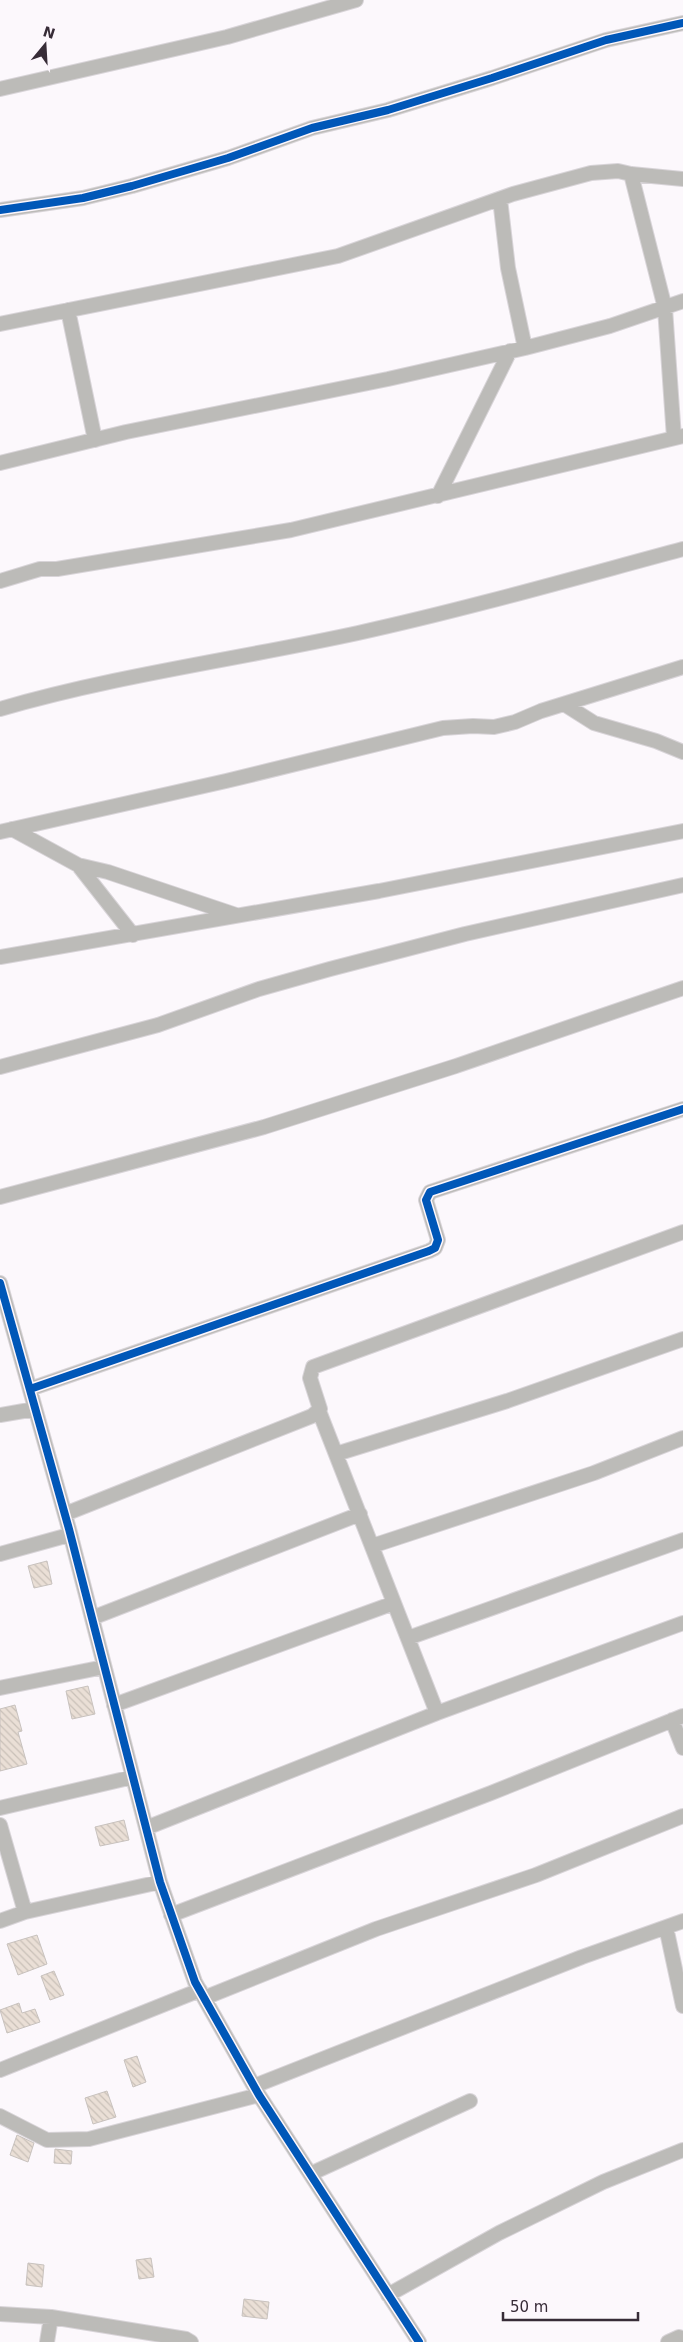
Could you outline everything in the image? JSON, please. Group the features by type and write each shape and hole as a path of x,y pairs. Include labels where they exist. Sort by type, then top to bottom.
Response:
{"street":[{"path":"0,90 227,37 356,0"},
{"path":"0,210 83,198 132,186 228,158 312,128 388,110 492,78 606,40 683,23"},
{"path":"0,324 338,256 500,199 591,173 618,171 683,179"},
{"path":"0,581 40,569 57,569 291,530 678,437 665,308 632,174"},
{"path":"500,199 508,268 525,348"},
{"path":"0,463 95,440 388,380 525,348 610,326 683,301"},
{"path":"68,310 95,440"},
{"path":"438,496 510,351"},
{"path":"0,709 46,696 191,665 357,633 460,609 683,549"},
{"path":"6,830 226,781 443,728 501,725 683,667"},
{"path":"564,704 594,723 656,741 683,752"},
{"path":"6,830 78,865 108,872 239,916"},
{"path":"0,958 239,916 683,831"},
{"path":"78,865 133,935"},
{"path":"0,1067 158,1025 259,990 340,967 465,934 683,885"},
{"path":"0,1197 264,1127 456,1066 683,988"},
{"path":"30,1389 429,1252 436,1248 438,1240 426,1200 430,1192 683,1109"},
{"path":"437,1713 319,1411 310,1378 314,1368 683,1232"},
{"path":"0,1283 65,1514 160,1882 202,1994 256,2091 419,2342"},
{"path":"336,1454 507,1401 683,1339"},
{"path":"0,1415 35,1409"},
{"path":"65,1514 312,1416 319,1411"},
{"path":"372,1546 594,1473 683,1438"},
{"path":"92,1618 360,1514"},
{"path":"0,1554 69,1535"},
{"path":"408,1638 683,1540"},
{"path":"114,1705 394,1602"},
{"path":"146,1828 437,1713 683,1623"},
{"path":"0,1688 104,1667"},
{"path":"171,1915 491,1793 679,1716 683,1748"},
{"path":"0,1808 132,1777"},
{"path":"0,2070 376,1929 536,1875 683,1816"},
{"path":"0,1825 25,1912"},
{"path":"0,1921 25,1912 160,1882"},
{"path":"0,2116 47,2140 89,2139 256,2091 582,1957 683,1921"},
{"path":"666,1927 683,2006"},
{"path":"310,2174 470,2101"},
{"path":"388,2295 499,2233 603,2182 683,2150"},
{"path":"0,2314 51,2317 186,2339 191,2342"},
{"path":"47,2342 51,2317"}],"building":[{"path":"47,1561 52,1584 34,1588 28,1566"},
{"path":"88,1686 95,1714 72,1719 66,1691"},
{"path":"15,1705 22,1731 18,1732 27,1764 0,1771 0,1709"},
{"path":"124,1820 129,1840 100,1846 95,1827"},
{"path":"37,1935 47,1964 18,1975 7,1944"},
{"path":"54,1971 64,1995 50,2000 41,1976"},
{"path":"19,2003 22,2013 35,2009 40,2022 7,2033 0,2010"},
{"path":"137,2056 146,2082 133,2087 124,2060"},
{"path":"107,2091 116,2117 93,2124 85,2098"},
{"path":"17,2135 34,2143 28,2162 10,2155"},
{"path":"55,2149 72,2151 71,2164 54,2163"},
{"path":"151,2258 154,2277 139,2279 136,2260"},
{"path":"28,2263 44,2265 42,2287 26,2285"},
{"path":"244,2299 269,2302 267,2319 242,2316"}],"cycle path":[{"path":"0,210 83,198 132,186 228,158 312,128 388,110 492,78 606,40 683,23"},
{"path":"30,1389 429,1251 435,1248 438,1240 426,1200 430,1192 683,1109"},
{"path":"0,1283 69,1529 160,1882 195,1982 259,2095 419,2342"}]}
